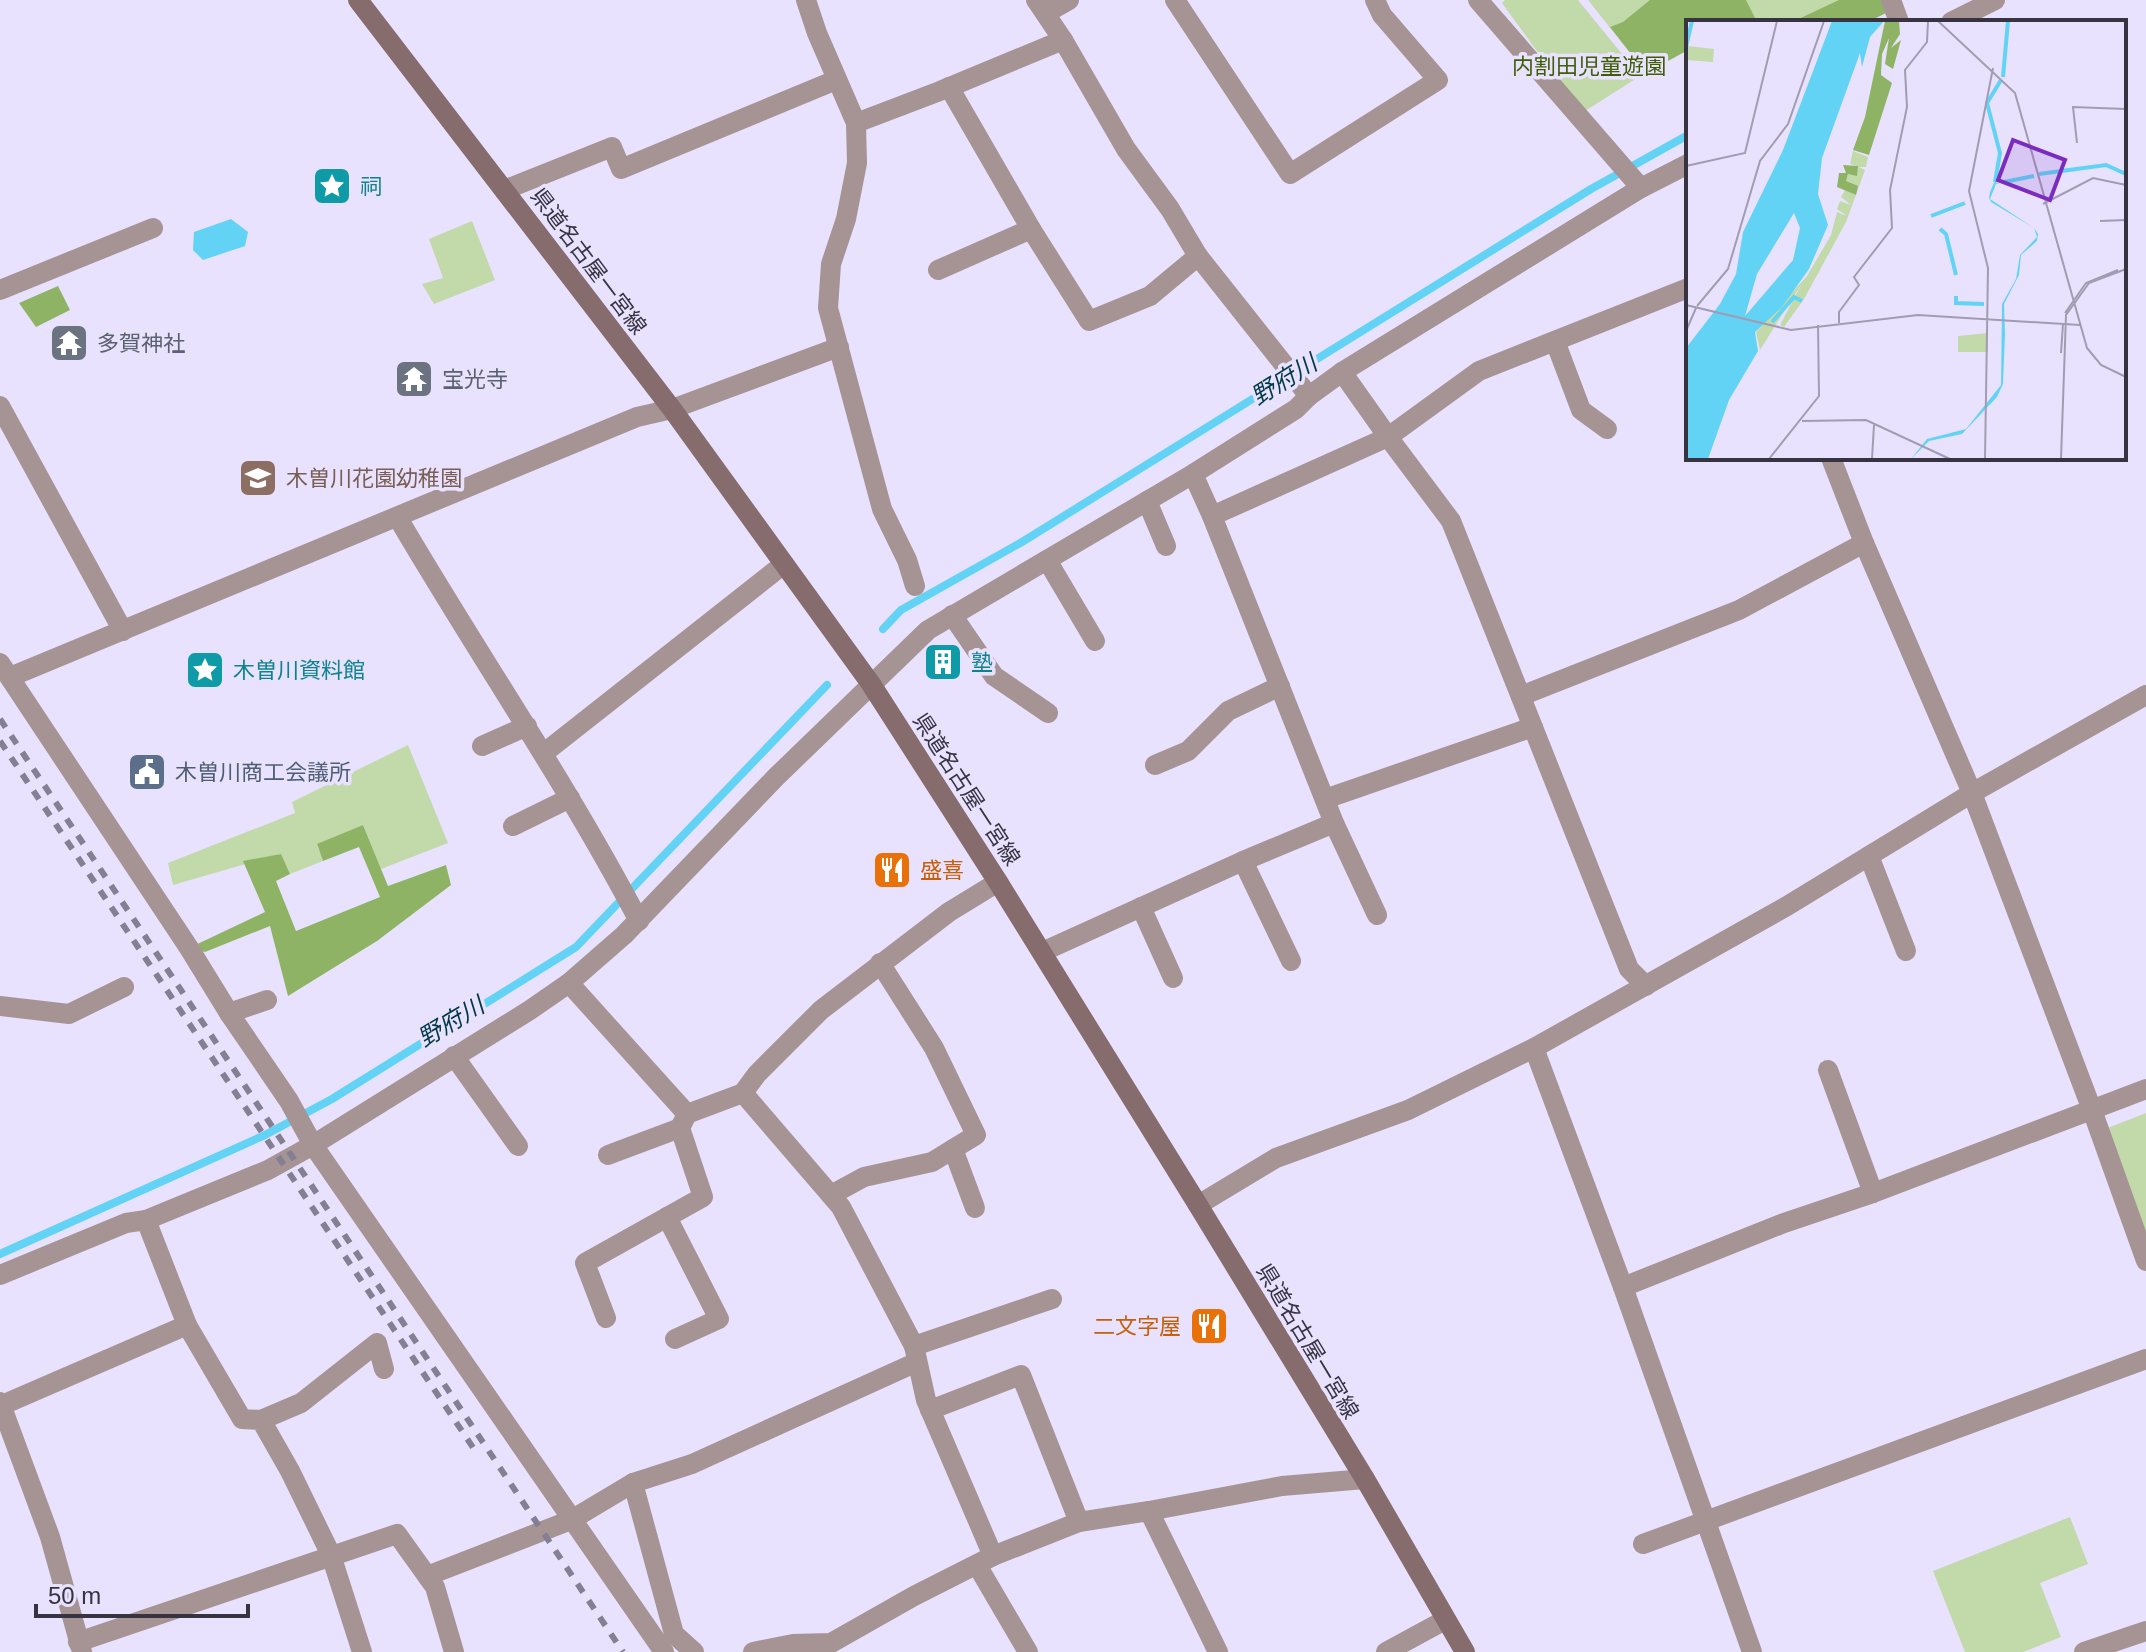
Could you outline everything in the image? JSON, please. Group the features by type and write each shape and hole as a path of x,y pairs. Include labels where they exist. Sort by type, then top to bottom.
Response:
{"main road":[{"name":"県道名古屋一宮線","path":"358,0 672,409 871,684 1198,1205 1365,1479 1465,1652"}],"street":[{"path":"806,0 856,123 857,163 846,219 831,264 828,308 882,509 907,560 915,586"},
{"path":"1069,0 1041,6 1126,149 1170,209 1198,256 1306,392"},
{"path":"1175,0 1290,174 1438,80 1382,15 1375,0"},
{"path":"1478,0 1636,183"},
{"path":"1955,20 1995,0"},
{"path":"856,123 1063,40"},
{"path":"504,190 612,147 621,169 836,80"},
{"path":"949,87 1031,229 1089,321 1150,296 1198,256"},
{"path":"0,1275 126,1223 146,1220 268,1170 310,1141 383,1103 530,1010 569,983 928,630 1193,474 1296,409 1306,392 1636,183 1686,165"},
{"path":"0,290 153,228"},
{"path":"938,270 1031,229"},
{"path":"1212,516 1388,437 1479,371 1686,289"},
{"path":"1555,341 1581,410 1607,429"},
{"path":"664,1652 310,1141 289,1101 5,670 123,631 637,417 672,409 839,347"},
{"path":"1342,372 1451,521 1629,969 1646,986"},
{"path":"0,406 123,631"},
{"path":"1832,460 1864,543 1972,793 2146,1261"},
{"path":"1193,474 1334,823 1377,915"},
{"path":"1147,501 1166,546"},
{"path":"398,518 544,753 637,916"},
{"path":"1521,696 1739,610 1864,543"},
{"path":"1047,560 1095,641"},
{"path":"544,753 784,564"},
{"path":"952,615 994,676 1048,713"},
{"path":"1155,765 1188,751 1228,711 1280,686"},
{"path":"1198,1205 1276,1158 1408,1110 1534,1048 1787,906 1972,793 2146,695"},
{"path":"482,746 527,726"},
{"path":"1325,799 1533,727"},
{"path":"513,826 570,798"},
{"path":"1042,952 1334,823"},
{"path":"1869,856 1906,951"},
{"path":"1243,861 1291,961"},
{"path":"608,1155 743,1093 757,1074 821,1010 949,912 998,882"},
{"path":"1141,907 1173,978"},
{"path":"831,1195 864,1177 932,1162 976,1135 934,1048 880,963"},
{"path":"569,983 684,1121 703,1197 585,1263 606,1318"},
{"path":"0,1006 69,1014 124,987"},
{"path":"229,1013 267,1000"},
{"path":"1534,1048 1623,1287 1752,1652"},
{"path":"454,1056 518,1146"},
{"path":"1828,1070 1873,1193"},
{"path":"1623,1287 1784,1223 1873,1193 2146,1089"},
{"path":"743,1093 841,1207 916,1354 926,1400 985,1560 1028,1652"},
{"path":"953,1149 975,1208"},
{"path":"667,1217 719,1319 675,1339"},
{"path":"146,1220 187,1325 242,1419 261,1420 301,1403 377,1343 384,1369"},
{"path":"427,1576 571,1520 633,1483 692,1464 916,1354 1052,1299"},
{"path":"187,1325 0,1404 50,1537 80,1647 397,1534 435,1587 454,1652"},
{"path":"1643,1544 2146,1359"},
{"path":"930,1410 1021,1375 1079,1522"},
{"path":"261,1420 331,1555 362,1652"},
{"path":"753,1652 793,1644 831,1643 985,1560 1079,1522 1282,1486 1365,1479"},
{"path":"633,1483 674,1634 694,1652"},
{"path":"1149,1511 1218,1652"},
{"path":"1386,1652 1445,1620"},
{"path":"2084,1652 2146,1631"}],"green space":[{"name":"内割田児童遊園","path":"1505,0 1578,0 1640,76 1582,113 1502,3"},
{"path":"1588,0 1881,0 1869,20 1686,20 1686,51 1646,73"},
{"path":"1650,0 1746,0 1756,20 1686,20 1686,51 1646,73 1610,27 1623,22"},
{"path":"1839,0 1881,0 1886,13 1872,20 1796,20"},
{"path":"472,221 495,280 434,304 422,284 443,278 429,239"},
{"path":"58,286 70,310 36,327 19,303"},
{"path":"408,745 448,843 381,869 363,825 317,845 323,861 290,874 280,854 173,885 168,863 295,813 292,802"},
{"path":"363,825 388,886 446,865 451,885 377,941 288,996 270,926 205,952 189,948 265,912 243,861 281,854 290,874 276,881 296,931 380,897 359,847 323,861 317,844"},
{"path":"2146,1113 2146,1261 2100,1131"},
{"path":"2070,1517 2088,1564 2040,1583 2061,1637 2023,1652 1965,1652 1933,1571"}],"water":[{"path":"231,219 248,232 245,246 203,260 193,250 194,232"}],"waterway":[{"name":"野府川","path":"883,629 901,610 1022,542 1591,189 1686,136"},
{"name":"野府川","path":"0,1254 265,1135 332,1099 576,947 827,685"}],"railway":[{"path":"0,719 623,1652"},
{"path":"0,741 474,1449"}],"place":[{"name":"祠","path":"332,186"},
{"name":"多賀神社","path":"69,343"},
{"name":"宝光寺","path":"414,379"},
{"name":"木曽川花園幼稚園","path":"258,478"},
{"name":"塾","path":"943,662"},
{"name":"木曽川資料館","path":"205,670"},
{"name":"木曽川商工会議所","path":"147,772"},
{"name":"盛喜","path":"892,870"},
{"name":"二文字屋","path":"1209,1326"}]}
